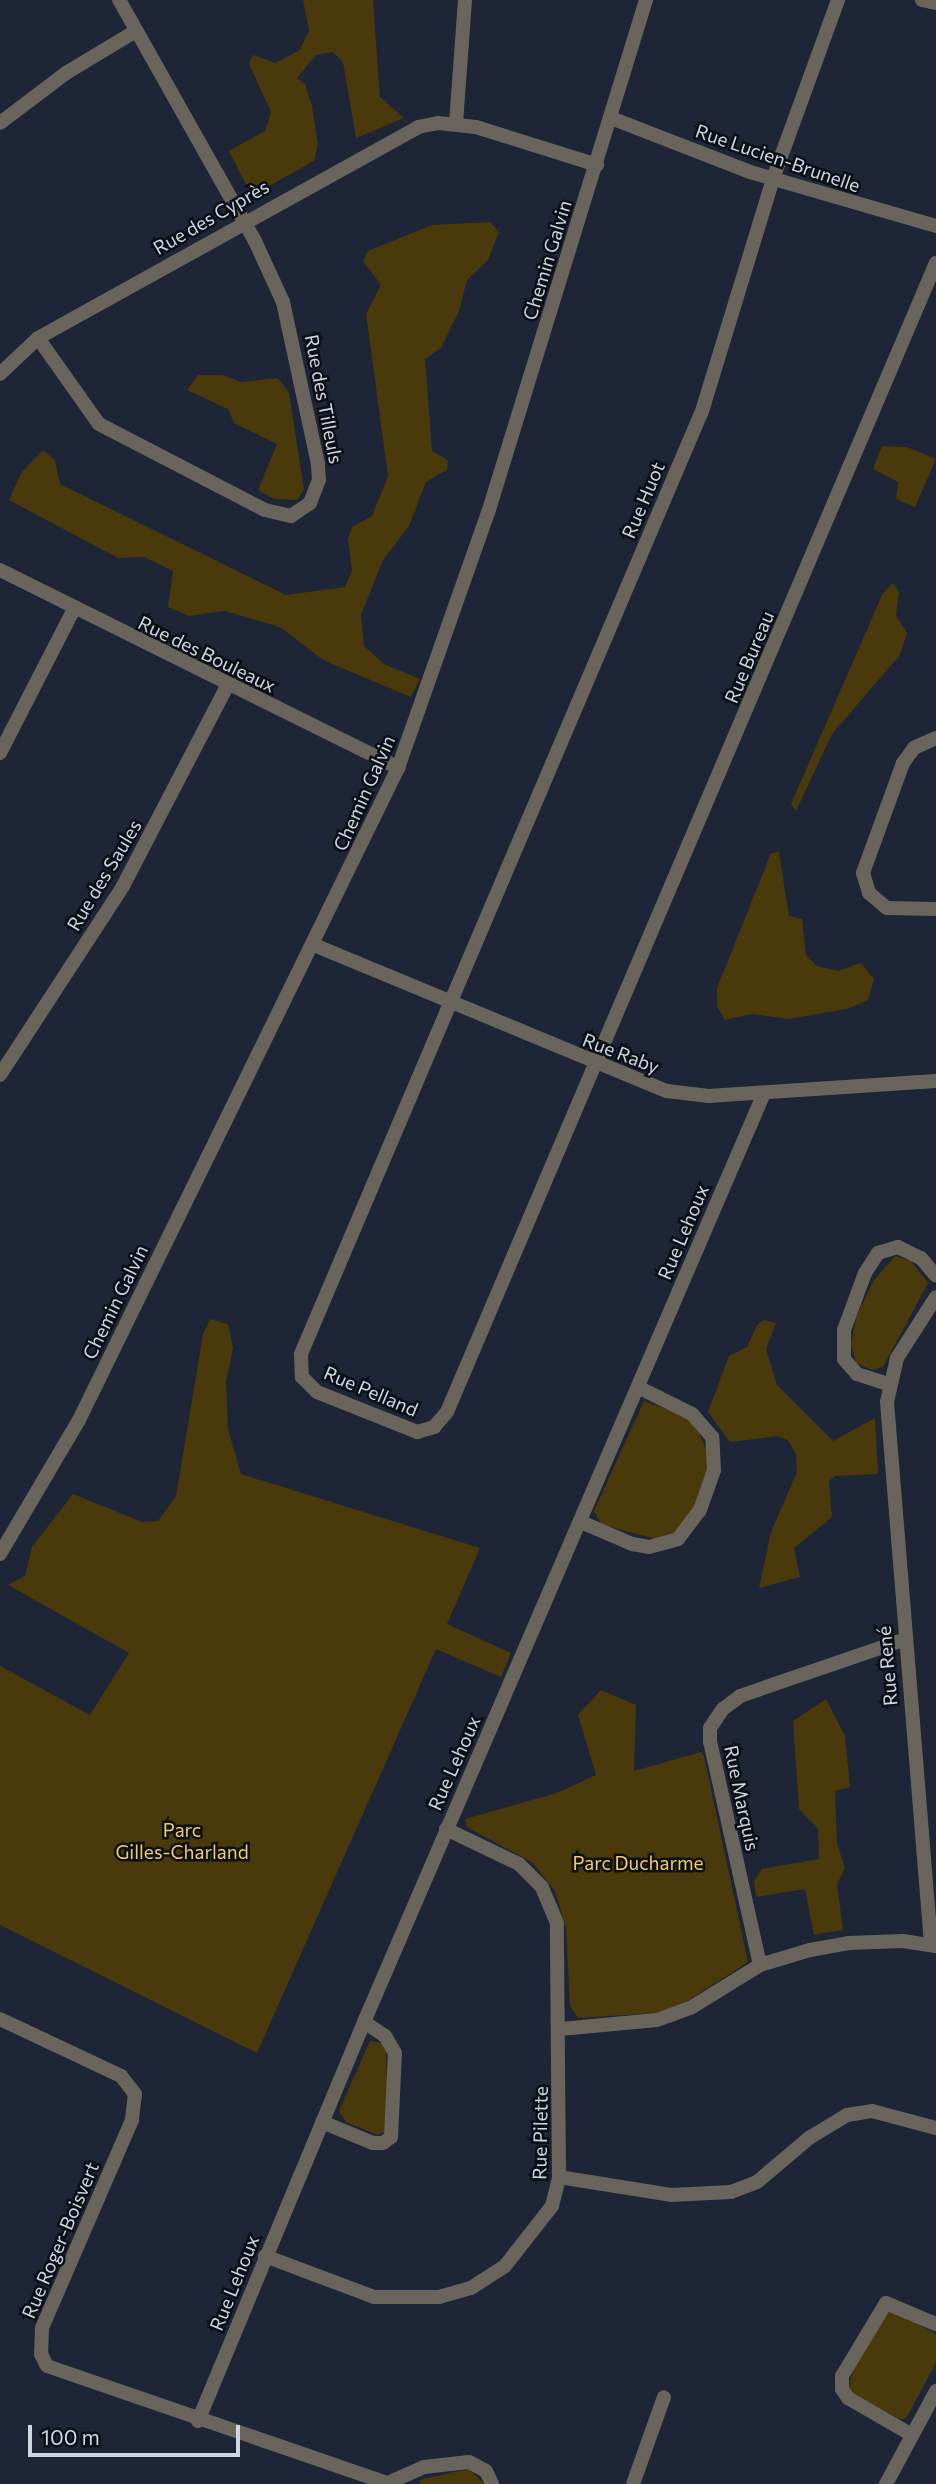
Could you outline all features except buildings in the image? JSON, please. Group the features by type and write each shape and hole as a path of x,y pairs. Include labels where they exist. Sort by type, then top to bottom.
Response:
{"street":[{"name":"Rue des Tilleuls","path":"37,338 99,424 265,510 292,516 302,511 316,492 318,464 289,323 275,282 243,220 118,0"},
{"path":"466,0 456,123 597,165"},
{"name":"Chemin Galvin","path":"0,1554 4,1539 74,1430 314,946 398,768 435,673 597,165 646,0"},
{"name":"Rue Huot","path":"449,1003 702,411 773,179 838,0"},
{"path":"922,0 936,3"},
{"path":"0,123 38,92 136,31"},
{"name":"Rue Lucien-Brunelle","path":"611,118 773,179 936,226"},
{"name":"Rue des Cyprès","path":"0,374 37,338 398,134 418,127 456,123"},
{"name":"Rue Bureau","path":"596,1065 936,263"},
{"name":"Rue des Bouleaux","path":"0,570 227,686 398,768"},
{"path":"0,753 74,609"},
{"name":"Rue des Saules","path":"0,1075 123,886 227,686"},
{"path":"936,738 914,748 903,763 863,873 869,893 887,908 936,909"},
{"name":"Rue Raby","path":"314,946 596,1065 678,1093 764,1093 936,1081"},
{"name":"Rue Pelland","path":"449,1003 301,1354 302,1377 317,1392 417,1433 442,1420 596,1065"},
{"name":"Rue Lehoux","path":"198,2421 321,2122 764,1093"},
{"path":"888,1384 857,1374 844,1359 844,1331 865,1273 878,1253 898,1247 921,1258 936,1276"},
{"name":"Rue René","path":"933,1945 892,1502 888,1384 911,1329 936,1297"},
{"path":"581,1522 632,1544 657,1546 678,1539 700,1510 714,1470 712,1437 692,1414 638,1387"},
{"name":"Rue Marquis","path":"760,1965 710,1742 710,1728 723,1709 740,1696 904,1640"},
{"name":"Rue Pilette","path":"265,2256 374,2297 439,2297 488,2278 523,2247 552,2206 559,2177 561,2029 557,1923 542,1887 519,1864 446,1829"},
{"path":"561,2029 657,2020 692,2007 760,1965 848,1943 933,1945"},
{"name":"Rue Roger-Boisvert","path":"0,2020 121,2076 135,2094 132,2120 42,2328 41,2354 57,2372 389,2484 424,2467 468,2462 486,2471 492,2484"},
{"path":"321,2122 373,2143 383,2144 391,2137 395,2053 385,2036 364,2022"},
{"path":"559,2177 671,2195 731,2192 757,2182 809,2138 847,2115 872,2111 936,2128"},
{"path":"912,2435 848,2399 842,2376 886,2303 936,2324"},
{"path":"886,2484 936,2390"},
{"path":"633,2484 664,2397"}],"green space":[{"path":"303,0 373,0 380,97 404,118 356,138 343,62 333,52 316,55 297,78 305,84 312,106 318,144 314,161 258,192 248,189 229,151 265,131 271,112 249,64 253,55 275,63 300,50 309,30"},
{"path":"490,222 499,232 488,260 467,280 459,311 441,348 425,359 432,451 448,460 447,470 426,482 409,526 383,560 361,615 364,646 384,664 420,679 411,697 323,660 280,627 225,611 189,616 168,607 173,571 144,557 118,558 9,500 21,473 43,450 55,460 60,484 286,595 345,587 352,571 348,539 352,527 372,516 388,476 366,314 381,285 363,261 368,251 432,225"},
{"path":"198,375 223,375 241,382 278,378 289,393 304,489 297,500 274,499 258,490 277,444 234,423 228,409 187,390"},
{"path":"882,446 907,447 936,459 915,507 896,499 898,482 873,469"},
{"path":"893,583 899,592 896,616 907,633 900,655 832,734 796,811 791,804 883,593"},
{"path":"779,852 789,916 802,919 806,955 817,966 838,971 861,963 874,979 868,1000 847,1009 789,1019 752,1014 725,1020 717,1006 717,988 771,853"},
{"path":"895,1256 911,1261 928,1283 883,1367 872,1370 856,1363 851,1343 857,1315 874,1280"},
{"name":"Parc Gilles-Charland","path":"210,1319 228,1324 233,1348 226,1382 228,1429 241,1474 480,1548 447,1624 511,1653 501,1677 436,1649 257,2053 0,1925 0,1666 90,1715 129,1653 8,1585 25,1576 32,1547 73,1494 142,1522 158,1521 176,1496 203,1334"},
{"path":"764,1320 776,1323 766,1349 777,1385 833,1441 875,1418 878,1474 835,1476 829,1481 832,1517 794,1548 800,1577 759,1588 771,1532 797,1472 796,1454 788,1440 778,1436 730,1442 708,1412 729,1356 747,1347 757,1325"},
{"path":"644,1401 682,1415 696,1426 710,1458 698,1502 675,1534 660,1540 602,1525 594,1511"},
{"name":"Parc Ducharme","path":"601,1690 636,1705 634,1771 701,1752 704,1756 748,1962 681,2005 657,2013 578,2018 570,2006 566,1928 555,1891 533,1863 467,1827 465,1819 557,1793 596,1775 578,1715"},
{"path":"826,1699 845,1736 850,1787 835,1791 837,1843 845,1868 837,1884 843,1930 814,1935 805,1889 756,1897 754,1881 762,1869 819,1859 818,1829 799,1809 793,1721"},
{"path":"370,2041 383,2043 386,2050 388,2117 384,2132 378,2135 346,2122 339,2111"},
{"path":"893,2310 936,2334 936,2363 907,2417 901,2420 855,2395 849,2387 853,2370 886,2314"},
{"path":"469,2469 484,2484 421,2484 419,2480"}]}
